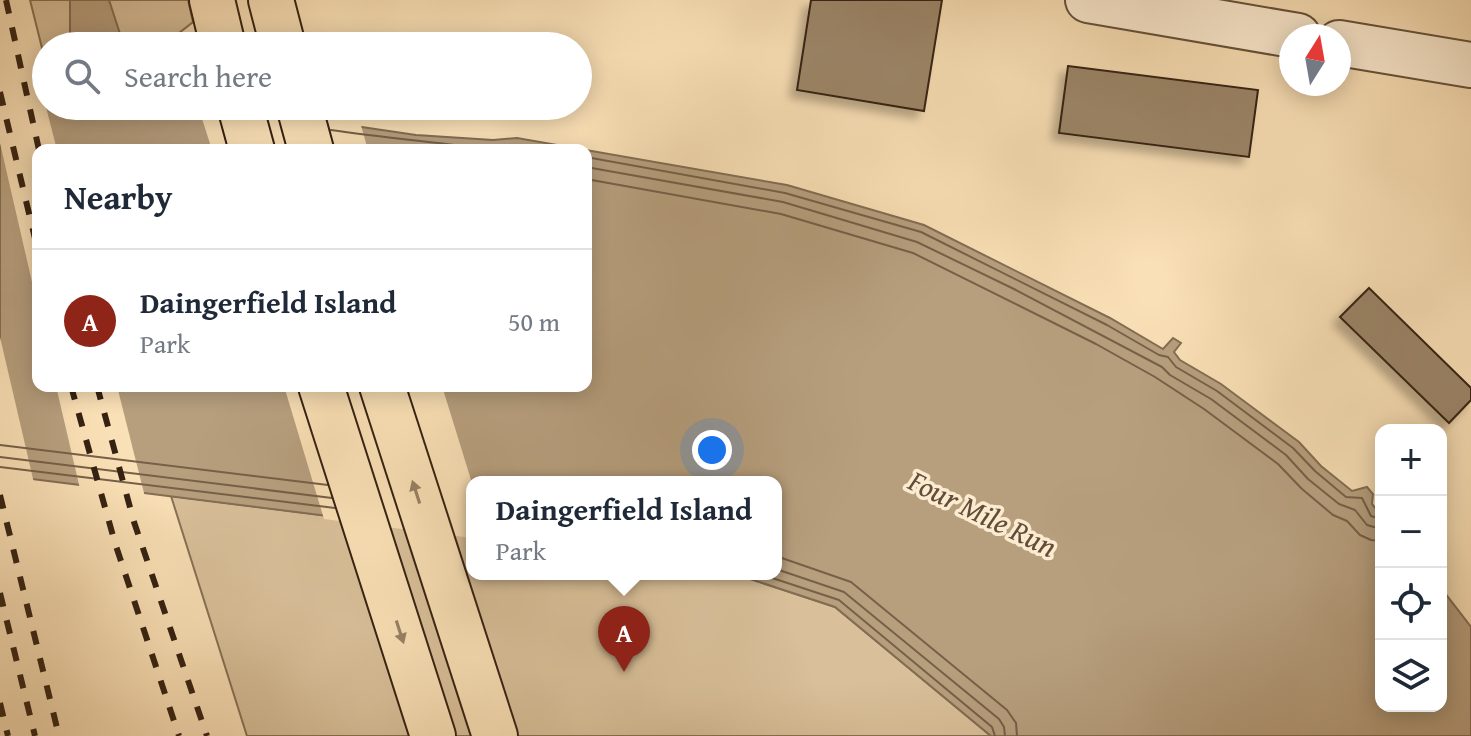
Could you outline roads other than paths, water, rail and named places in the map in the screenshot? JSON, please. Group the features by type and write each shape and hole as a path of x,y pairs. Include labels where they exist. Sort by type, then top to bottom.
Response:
{"highway":[{"path":"212,0 220,32"},
{"path":"271,0 279,32"},
{"path":"244,120 250,144"},
{"path":"303,120 309,144"},
{"path":"323,392 433,736"},
{"path":"384,392 495,736"}],"street":[{"path":"1088,0 1279,33"},
{"path":"1351,45 1471,65"}],"water":[{"path":"70,0 109,0 119,32 70,32"},
{"name":"Four Mile Run","path":"0,76 32,79 32,120 314,120 416,135 493,140 517,138 552,144 32,144 32,392 592,392 592,151 787,185 924,225 1110,318 1163,349 1173,338 1181,343 1174,352 1180,360 1221,384 1299,442 1321,466 1352,491 1367,487 1373,494 1375,712 1447,712 1447,596 1471,627 1471,736 991,736 835,607 753,580 782,580 782,476 466,476 466,533 0,475"}],"railway":[{"path":"6,0 32,118"},
{"path":"0,92 32,226"},
{"path":"32,120 38,144"},
{"path":"73,392 115,543 179,736"},
{"path":"99,392 134,522 207,736"},
{"path":"0,495 59,736"},
{"path":"0,593 35,736"},
{"path":"0,703 8,736"}],"place":[{"name":"Daingerfield Island","path":"624,672"}]}
